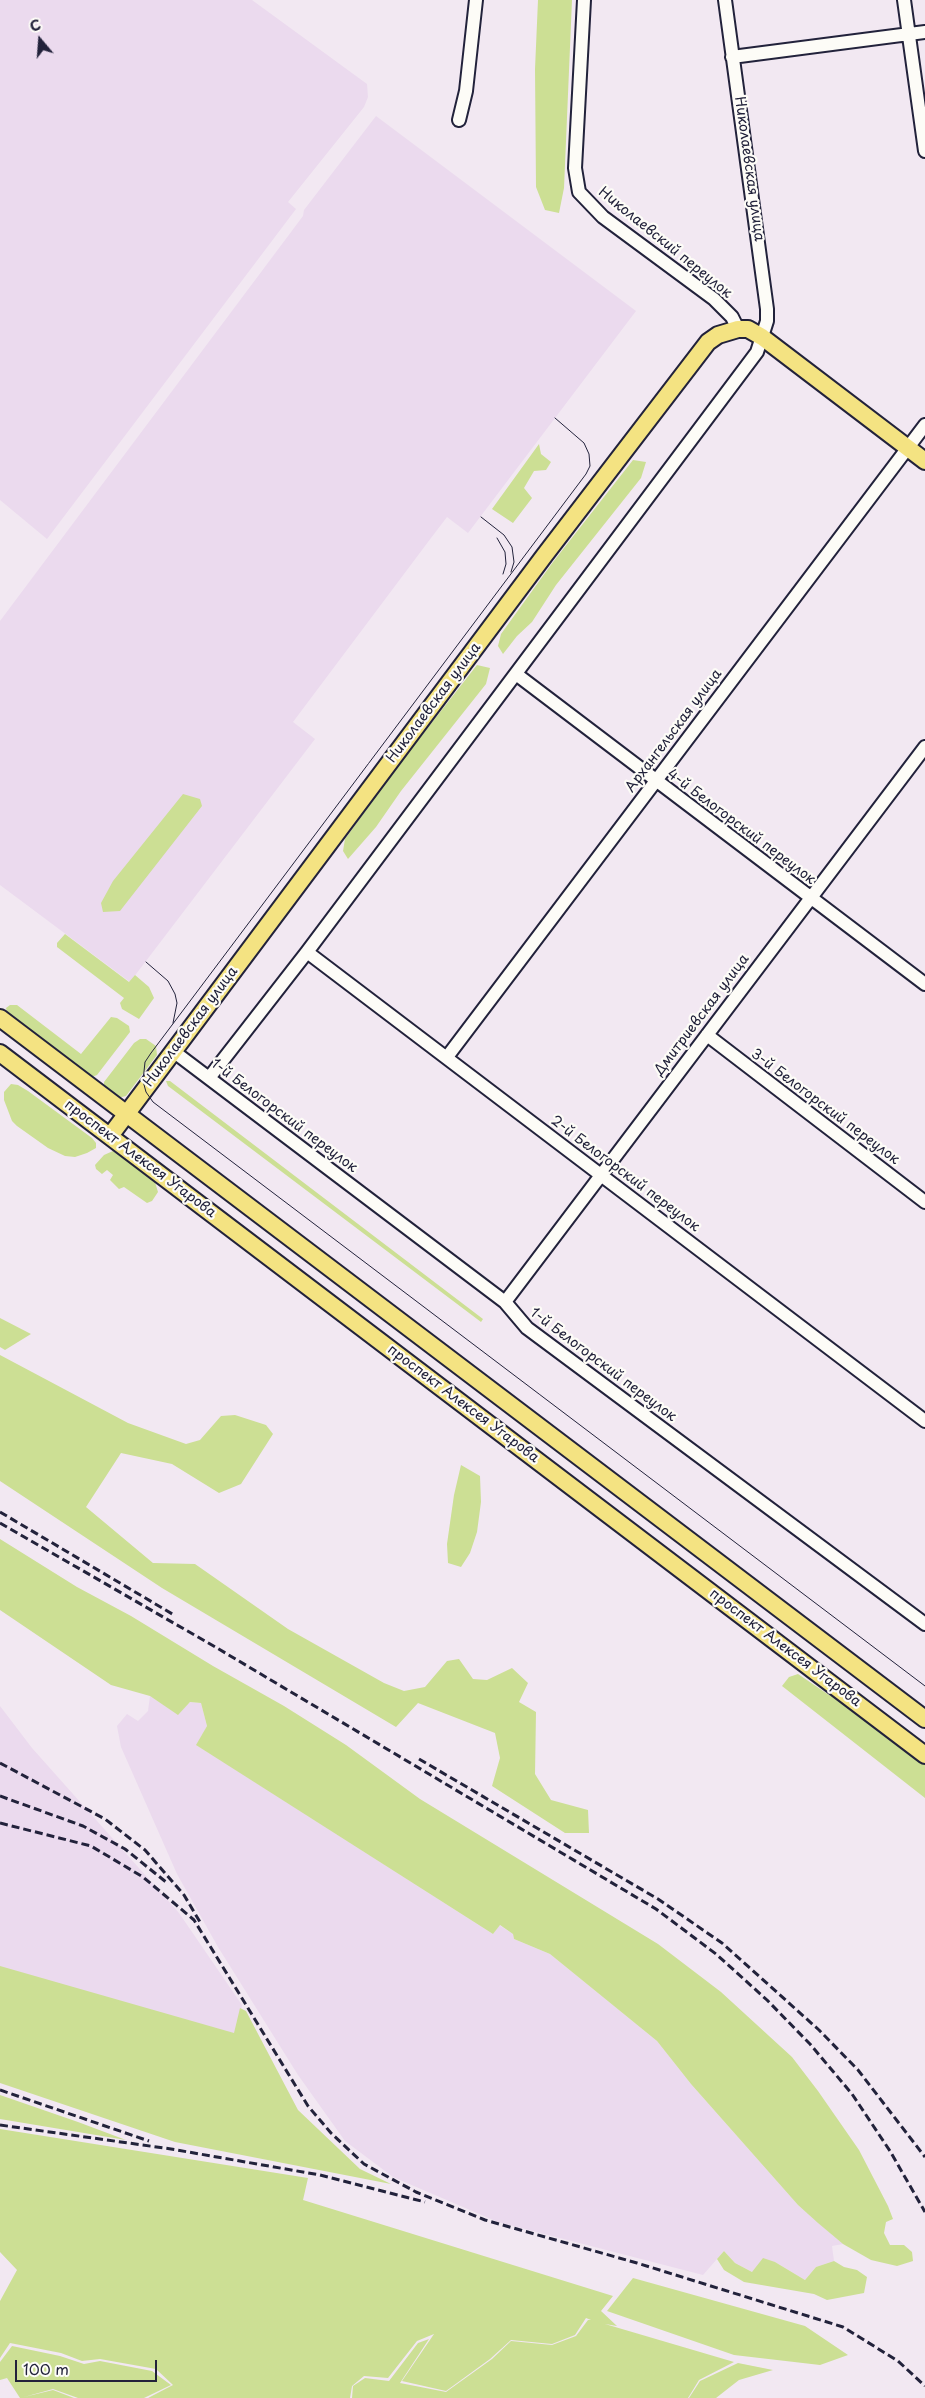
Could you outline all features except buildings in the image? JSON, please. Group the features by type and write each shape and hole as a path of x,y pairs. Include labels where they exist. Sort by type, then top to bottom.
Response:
{"main road":[{"path":"738,329 748,330 762,337 925,461"},
{"name":"Николаевская улица","path":"110,1136 696,356 708,342 718,335 738,329"},
{"name":"проспект Алексея Угарова","path":"0,1018 925,1719"},
{"name":"проспект Алексея Угарова","path":"0,1053 925,1754"}],"street":[{"path":"459,120 466,91 476,0"},
{"name":"Николаевский переулок","path":"584,0 575,168 578,192 603,217 714,299 732,317 738,329"},
{"name":"Николаевская улица","path":"209,1078 307,952 745,371 757,352 767,321 763,269 725,0"},
{"path":"904,0 925,151"},
{"path":"732,57 925,32"},
{"name":"Архангельская улица","path":"448,1057 655,780 925,425"},
{"name":"4-й Белогорский переулок","path":"516,674 925,984"},
{"name":"Дмитриевская улица","path":"505,1302 925,747"},
{"name":"2-й Белогорский переулок","path":"307,952 448,1057 925,1421"},
{"name":"3-й Белогорский переулок","path":"707,1035 925,1202"},
{"name":"1-й Белогорский переулок","path":"173,1051 505,1302 527,1328 925,1624"}],"shaded area":[{"path":"0,0 252,0 367,84 368,97 364,107 288,202 296,209 47,539 0,500"},
{"path":"376,116 636,311 468,533 447,517 431,538 293,722 315,739 130,982 0,885 0,621 303,216 304,210"},
{"path":"150,1696 178,1714 190,1702 201,1703 207,1726 197,1745 493,1934 499,1925 513,1934 514,1939 550,1954 657,2041 691,2084 798,2205 843,2244 832,2246 834,2261 816,2267 805,2280 775,2262 752,2272 735,2263 724,2251 703,2275 498,2222 393,2177 345,2141 298,2075 218,1947 177,1874 121,1747 117,1726 127,1714 138,1721 148,1711"},
{"path":"0,1706 32,1748 179,1913 242,2005 237,2037 0,1969"}],"green space":[{"path":"538,0 572,0 564,188 559,213 545,210 536,187 535,69"},
{"path":"539,444 541,454 551,462 546,470 534,471 524,488 532,498 513,523 492,509"},
{"path":"633,460 646,462 641,478 556,585 532,622 517,636 503,654 498,646 501,634 553,562"},
{"path":"477,665 490,668 486,684 401,791 376,827 348,859 343,851 345,839 397,767"},
{"path":"183,794 200,799 202,806 120,911 103,912 101,903 113,881"},
{"path":"65,934 129,982 135,975 149,987 154,998 139,1019 122,1009 120,1003 124,998 57,947 57,943"},
{"path":"10,1005 17,1005 81,1054 111,1017 117,1018 129,1026 130,1032 97,1075 92,1077 8,1016 6,1008"},
{"path":"140,1039 146,1039 156,1046 157,1055 126,1096 118,1098 104,1086 104,1082 134,1043"},
{"path":"166,1081 170,1081 483,1319 481,1322 168,1086"},
{"path":"11,1084 18,1085 28,1091 92,1138 96,1143 96,1148 75,1157 65,1156 48,1148 17,1126 12,1121 4,1100 4,1092"},
{"path":"113,1151 154,1179 158,1192 152,1201 147,1203 124,1187 119,1189 110,1180 113,1175 107,1170 102,1174 96,1169 95,1165 104,1155"},
{"path":"0,1318 31,1334 5,1350 0,1347"},
{"path":"0,1355 128,1423 186,1444 200,1440 221,1416 235,1415 266,1425 273,1434 241,1484 219,1493 172,1464 121,1453 86,1507 153,1563 195,1564 288,1629 384,1683 404,1691 425,1687 447,1661 459,1659 473,1679 487,1680 512,1668 528,1683 519,1702 536,1712 535,1774 551,1800 588,1810 589,1833 565,1833 492,1786 500,1758 495,1733 418,1703 396,1727 162,1588 0,1481"},
{"path":"461,1465 480,1476 481,1502 477,1532 470,1553 461,1567 448,1563 447,1544 454,1495"},
{"path":"0,1539 77,1587 131,1616 213,1666 284,1706 346,1745 420,1799 658,1944 721,1992 792,2057 818,2091 859,2150 888,2206 893,2219 886,2222 884,2233 890,2245 904,2245 912,2252 913,2261 897,2266 871,2260 843,2244 818,2223 798,2205 691,2084 657,2041 550,1954 514,1939 513,1934 500,1925 493,1934 196,1745 207,1726 201,1703 190,1702 178,1715 150,1696 111,1685 0,1610"},
{"path":"798,1674 829,1695 844,1701 925,1762 925,1798 782,1686 789,1677"},
{"path":"0,1966 234,2033 240,2008 246,2011 298,2110 360,2169 391,2184 175,2142 0,2083"},
{"path":"0,2095 78,2122 126,2140 0,2119"},
{"path":"0,2129 308,2178 303,2200 613,2296 601,2311 617,2326 605,2324 734,2362 699,2380 688,2398 352,2398 353,2386 365,2378 389,2381 418,2343 429,2339 400,2383 446,2392 492,2359 511,2341 552,2345 576,2336 588,2320 591,2320 586,2318 575,2335 552,2344 511,2340 490,2359 446,2391 402,2381 434,2334 417,2341 388,2378 364,2376 352,2386 350,2398 148,2398 173,2385 156,2369 100,2359 82,2361 61,2353 10,2343 0,2358 0,2301 17,2270 0,2252"},
{"path":"724,2251 735,2263 752,2272 763,2258 775,2262 805,2280 816,2267 834,2261 844,2267 857,2270 867,2277 864,2293 827,2300 814,2294 744,2282 724,2270 717,2259"},
{"path":"633,2278 805,2326 848,2355 820,2365 734,2355 607,2311"},
{"path":"12,2346 60,2356 84,2364 100,2361 152,2371 171,2385 144,2398 78,2398 53,2389 24,2397 53,2390 74,2398 20,2398 7,2378 0,2380 0,2362"},
{"path":"738,2363 773,2370 739,2380 716,2398 689,2398 700,2381"}],"tram line":[{"path":"555,418 584,443 589,454 590,466 586,474 151,1053 145,1062 143,1081 146,1092 153,1102 925,1686"},
{"path":"481,517 504,535 512,547 514,562 511,572"},
{"path":"497,538 505,552 506,564 503,574"},
{"path":"146,962 168,981 175,994 177,1003 173,1023"}],"railway":[{"path":"0,1512 174,1615"},
{"path":"0,1523 217,1648 656,1909 716,1954 767,2000 810,2044 852,2094 890,2151 925,2212"},
{"path":"419,1759 658,1899 722,1943 819,2030 858,2070 925,2157"},
{"path":"0,1763 105,1819 145,1850 184,1895 200,1922"},
{"path":"0,1796 83,1826 125,1849 166,1882"},
{"path":"0,1823 91,1846 143,1877 194,1920 308,2106 331,2133 364,2164 416,2192 485,2220 637,2263 843,2327 898,2361 925,2386"},
{"path":"0,2090 149,2141"},
{"path":"0,2125 171,2149 320,2175 425,2202"}]}
